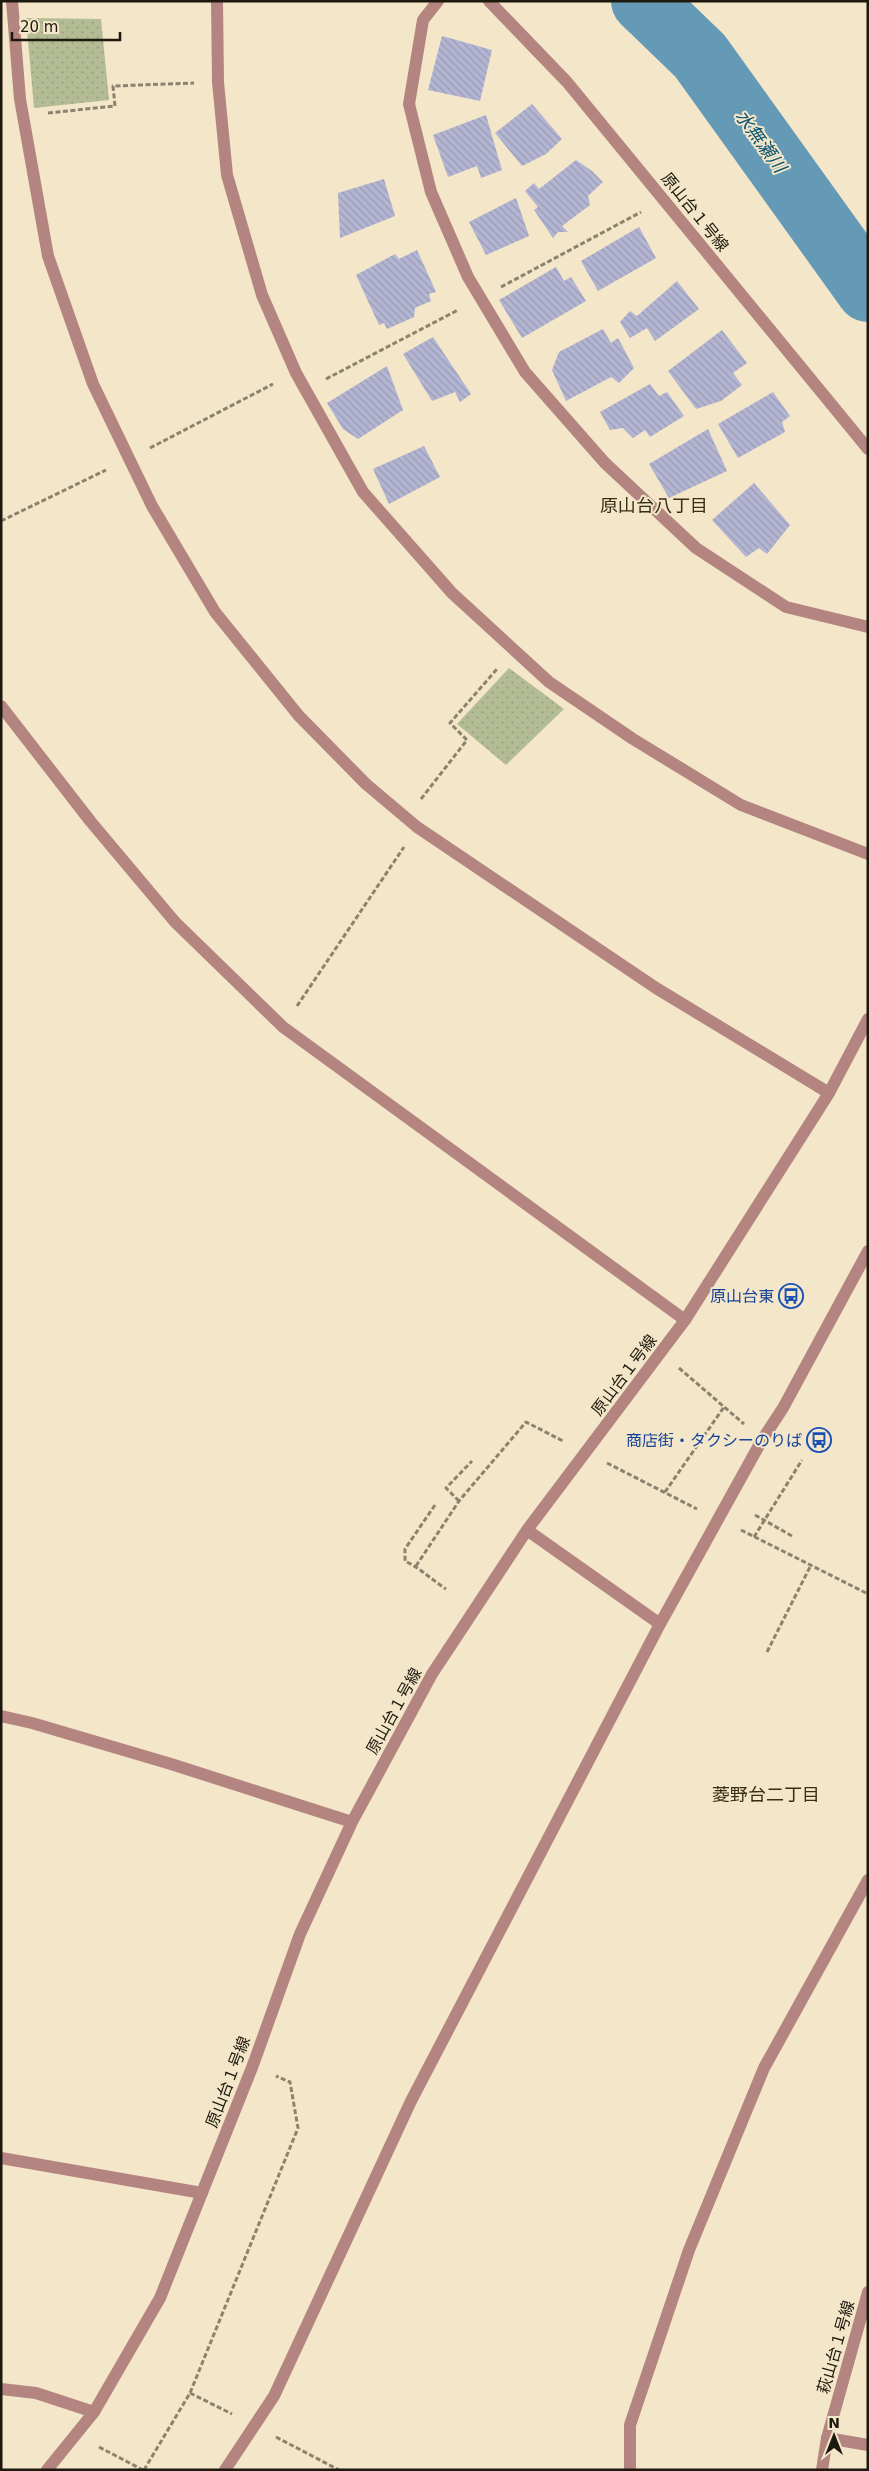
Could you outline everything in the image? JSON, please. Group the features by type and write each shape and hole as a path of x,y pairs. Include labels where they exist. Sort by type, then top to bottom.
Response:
{"street":[{"path":"12,1 23,116 48,256 93,384 152,506 215,612 299,716 366,784 417,827 656,988 829,1093"},
{"path":"217,1 218,82 227,175 262,295 296,373 364,492 452,593 549,682 610,724 741,805 868,854"},
{"path":"438,1 423,20 409,104 431,192 453,243 468,277 525,372 605,464 696,548 786,607 868,627"},
{"name":"原山台１号線","path":"489,1 567,82 868,449"},
{"path":"1,706 91,822 175,922 283,1027 685,1320"},
{"name":"原山台１号線","path":"47,2470 77,2436 94,2412 160,2298 253,2065 300,1934 352,1822 432,1674 528,1530 685,1320 829,1093 868,1019"},
{"path":"225,2470 274,2396 411,2101 660,1624 868,1251"},
{"path":"528,1530 660,1624"},
{"path":"1,1716 32,1723 152,1758 352,1822"},
{"path":"630,2470 630,2425 689,2250 764,2068 868,1880"},
{"path":"1,2158 202,2194"},
{"name":"萩山台１号線","path":"822,2470 827,2438 868,2292"},
{"path":"1,2389 36,2393 94,2412"},
{"path":"827,2438 868,2445"}],"path":[{"path":"23,116 115,106 113,86 218,82"},
{"path":"406,818 467,740 450,723 514,650"},
{"path":"283,1027 417,827"},
{"path":"661,1353 762,1440"},
{"path":"665,1492 724,1407"},
{"path":"416,1566 459,1501 526,1422"},
{"path":"754,1537 802,1460"},
{"path":"459,1501 446,1488 472,1461"},
{"path":"435,1505 405,1549 405,1561 416,1566 422,1573 446,1589"},
{"path":"755,1515 792,1536"},
{"path":"767,1652 811,1565"},
{"path":"77,2436 144,2470 190,2393 298,2128 290,2082 253,2065"}],"green space":[{"path":"26,18 101,19 109,100 34,108"},
{"path":"509,668 564,709 506,765 457,724"}],"building":[{"path":"442,36 492,50 480,101 428,90"},
{"path":"532,104 562,139 546,154 522,166 495,133"},
{"path":"486,115 502,170 481,178 477,166 448,177 433,135"},
{"path":"576,160 592,171 603,182 588,196 590,205 562,226 568,232 558,232 553,238 534,210 538,207 525,191 534,183 539,189"},
{"path":"384,179 395,216 340,238 338,193"},
{"path":"516,198 529,236 486,255 469,222"},
{"path":"639,227 656,258 598,291 581,261"},
{"path":"417,250 436,292 429,294 431,301 415,308 414,317 387,329 384,323 379,325 356,275 395,254 399,259"},
{"path":"556,267 564,281 571,277 586,301 522,338 499,300"},
{"path":"677,281 699,309 655,341 647,328 630,338 620,322 630,311 637,316"},
{"path":"603,329 611,343 618,338 634,368 619,383 611,377 566,401 552,370 559,352"},
{"path":"722,330 747,363 733,373 742,385 721,401 696,409 668,371"},
{"path":"433,337 471,394 460,402 455,392 432,401 403,354"},
{"path":"387,366 403,410 358,439 343,429 327,403"},
{"path":"650,384 659,396 667,392 684,416 650,437 645,430 633,438 623,428 610,430 600,412"},
{"path":"773,392 790,416 782,422 785,432 738,458 718,424"},
{"path":"708,429 727,471 669,498 649,464"},
{"path":"424,446 440,477 389,504 373,469"},
{"path":"754,483 790,525 767,554 759,548 746,557 712,520"}],"waterway":[{"name":"水無瀬川","path":"643,1 700,56 868,290"}],"place":[{"name":"原山台東","path":"791,1296"},
{"name":"商店街・タクシーのりば","path":"819,1440"}],"district":[{"name":"原山台八丁目","path":"654,505"},
{"name":"菱野台二丁目","path":"766,1794"}]}
